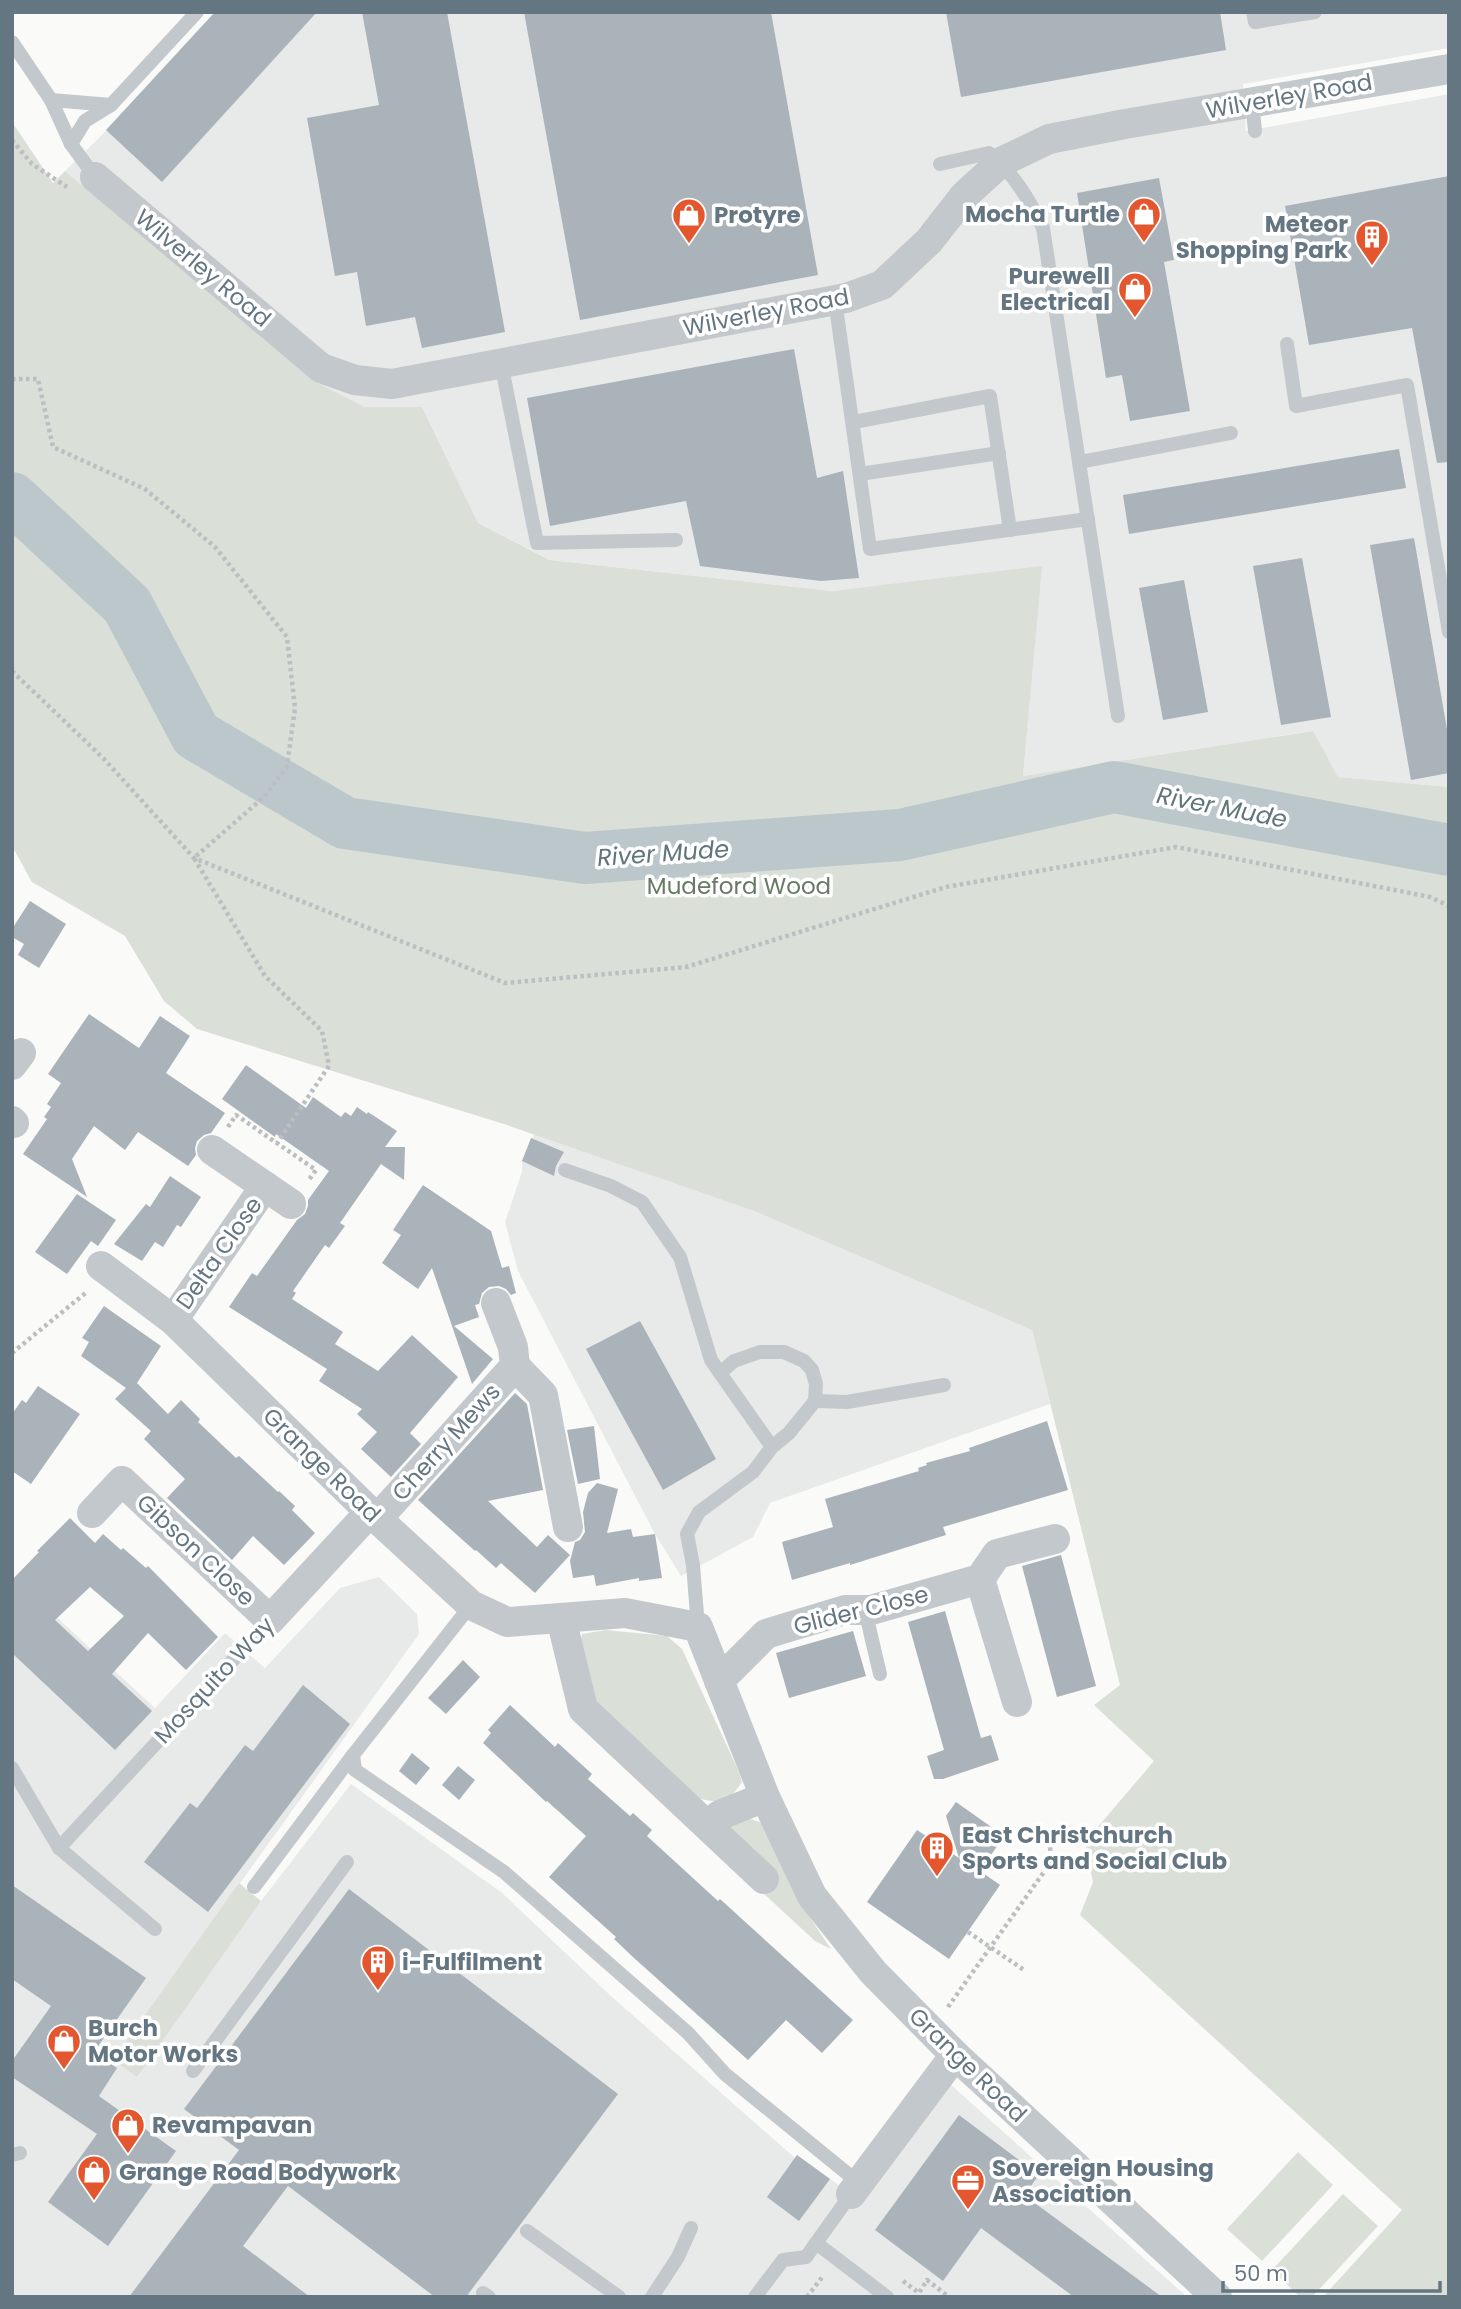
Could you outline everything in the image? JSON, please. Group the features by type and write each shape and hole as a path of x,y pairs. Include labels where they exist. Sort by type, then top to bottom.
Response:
{"street":[{"name":"Wilverley Road","path":"83,183 321,368 355,380 392,384 835,300 882,285 929,241 964,196 1000,162 1049,139 1125,124 1254,117 1449,69"},
{"name":"Delta Close","path":"212,1150 291,1204"},
{"name":"Delta Close","path":"173,1320 265,1186"},
{"name":"Grange Road","path":"105,1269 173,1320 373,1515 471,1605 507,1622 625,1613 698,1627 765,1797 812,1896 873,1972 955,2055 1217,2297"},
{"name":"Cherry Mews","path":"496,1303 513,1347 515,1366 543,1395 568,1527"},
{"name":"Cherry Mews","path":"373,1515 515,1366"},
{"name":"Gibson Close","path":"92,1513 122,1482 271,1620"},
{"name":"Mosquito Way","path":"271,1620 373,1515"},
{"path":"1017,1702 980,1579 997,1554 1055,1539"},
{"name":"Glider Close","path":"719,1681 766,1634 845,1610 865,1610 980,1579"},
{"path":"561,1618 583,1709 764,1879"},
{"path":"707,1825 720,1815 765,1797"},
{"path":"855,2188 955,2055"}],"lane":[{"path":"71,144 85,121 111,104 197,12"},
{"path":"1254,17 1315,12"},
{"path":"12,42 51,100 71,144 83,183"},
{"path":"51,100 111,104"},
{"path":"940,163 989,153 1028,195 1044,228 1118,716"},
{"path":"835,300 870,549 1088,519"},
{"path":"1287,344 1296,406 1407,385 1449,632"},
{"path":"501,363 537,543 676,540"},
{"path":"854,422 990,396 1010,530"},
{"path":"1080,461 1231,433"},
{"path":"860,474 999,453"},
{"path":"565,1170 611,1186 642,1202 649,1210 680,1258 711,1360 772,1447"},
{"path":"698,1627 693,1565 687,1535 699,1512 753,1472 772,1447 789,1433 816,1401 816,1384 812,1370 804,1361 784,1352 760,1352 734,1361 720,1373"},
{"path":"816,1401 847,1402 944,1385"},
{"path":"254,1887 354,1763 471,1605"},
{"path":"865,1610 880,1674"},
{"name":"Mosquito Way","path":"59,1848 271,1620"},
{"path":"354,1763 504,1872 688,2033 725,2074 855,2188 806,2257 783,2260 755,2297"},
{"path":"12,1768 59,1848 155,1930"},
{"path":"193,2071 347,1862"},
{"path":"652,2297 678,2257 691,2228"},
{"path":"527,2231 619,2297"},
{"path":"816,2242 887,2297"}],"path":[{"path":"12,140 32,164 83,183"},
{"path":"12,379 38,379 53,447 145,489 215,547 287,637 295,708 287,766 264,797 194,858"},
{"path":"12,671 104,759 194,858 265,976 323,1031 329,1066 277,1143"},
{"path":"194,858 505,983 686,967 946,887 1176,847 1430,897 1449,906"},
{"path":"212,1150 236,1115 277,1143 316,1170 291,1204"},
{"path":"12,1353 105,1269"},
{"path":"932,2031 1051,1862 1050,1846 1063,1828"},
{"path":"968,1932 1024,1970"},
{"path":"807,2297 823,2276"},
{"path":"898,2277 919,2293 927,2280 949,2297"}],"shaded area":[{"path":"215,12 1449,12 1449,48 1243,84 1246,131 1449,94 1449,787 1338,777 1312,731 1023,776 1041,567 832,591 551,560 478,523 422,407 365,407 312,380 65,171 107,130"},
{"path":"534,1134 754,1211 1032,1330 1050,1404 770,1503 753,1537 681,1576 655,1534 518,1271 505,1222 522,1172 522,1161"},
{"path":"12,1576 155,1708 225,1633 265,1668 340,1588 379,1577 417,1614 419,1634 113,2060 136,2076 261,1901 351,1784 502,1893 611,1996 795,2158 797,2155 851,2194 949,2083 1187,2297 12,2297"}],"green space":[{"name":"Mudeford Wood","path":"12,122 53,183 65,171 312,380 365,407 422,407 478,523 550,560 832,591 1042,566 1023,776 1313,731 1338,777 1449,787 1448,2297 1323,2297 1402,2210 1080,1915 1093,1882 1085,1842 1154,1761 1094,1705 1120,1685 1032,1330 754,1211 504,1124 197,1029 164,1001 125,936 32,882 12,846"},
{"path":"606,1630 667,1636 682,1649 739,1772 742,1782 728,1798 712,1801 697,1798 599,1710 578,1651 582,1634"},
{"path":"747,1818 760,1822 769,1831 803,1907 831,1949 815,1941 762,1892 730,1829 732,1822"},
{"path":"239,1883 261,1901 137,2077 113,2060"},
{"path":"1298,2152 1333,2185 1262,2261 1227,2229"},
{"path":"1343,2194 1378,2226 1312,2297 1300,2297 1272,2270"}],"building":[{"path":"215,12 317,12 162,182 106,130"},
{"path":"362,12 447,12 505,332 422,348 415,317 366,326 357,272 335,276 307,118 379,105"},
{"path":"524,12 771,12 818,275 580,320"},
{"path":"946,12 1220,12 1226,50 961,97"},
{"name":"Meteor Shopping Park","path":"1449,176 1449,462 1437,463 1412,328 1309,345 1285,206"},
{"name":"Purewell Electrical","path":"1159,178 1174,260 1164,262 1190,411 1130,421 1122,375 1106,378 1077,193"},
{"path":"794,349 817,478 843,471 859,578 821,581 700,566 686,501 550,526 527,398"},
{"path":"1399,449 1406,488 1129,534 1123,495"},
{"path":"1414,538 1449,741 1449,773 1411,780 1370,545"},
{"path":"1302,558 1331,717 1281,725 1253,566"},
{"path":"1184,580 1208,712 1163,720 1139,588"},
{"path":"30,901 66,924 39,968 18,955 24,944 12,937 12,929"},
{"path":"89,1014 139,1048 160,1016 190,1036 166,1073 225,1113 211,1133 197,1141 196,1155 188,1166 138,1132 125,1150 94,1126 72,1159 87,1197 23,1154 47,1119 44,1117 51,1107 47,1104 61,1083 48,1074"},
{"path":"246,1065 306,1108 313,1097 341,1117 345,1112 351,1116 357,1107 367,1114 368,1112 397,1131 385,1147 405,1147 404,1180 381,1164 340,1223 345,1226 329,1248 325,1245 293,1291 296,1293 292,1299 343,1332 335,1344 378,1371 412,1335 458,1377 410,1433 421,1444 391,1477 361,1449 377,1432 357,1414 362,1409 319,1381 327,1369 229,1307 252,1273 257,1276 297,1220 305,1214 308,1200 329,1171 222,1099"},
{"path":"531,1138 564,1152 554,1176 522,1161"},
{"path":"170,1176 201,1197 181,1227 177,1225 163,1247 155,1242 142,1261 114,1244 146,1204 150,1207"},
{"path":"423,1185 491,1231 502,1268 509,1266 516,1293 511,1295 499,1286 489,1287 482,1293 479,1304 475,1305 479,1317 454,1326 493,1359 472,1384 432,1268 418,1289 382,1263 401,1235 393,1230"},
{"path":"77,1194 116,1220 98,1246 91,1241 67,1274 35,1252"},
{"path":"104,1306 161,1346 137,1383 168,1414 181,1400 200,1419 198,1422 236,1458 239,1456 295,1506 292,1510 315,1533 284,1565 253,1536 232,1560 167,1498 185,1479 144,1439 151,1431 115,1399 126,1388 81,1356 89,1342 82,1338"},
{"path":"640,1321 716,1459 663,1490 586,1349"},
{"path":"38,1386 80,1414 31,1484 12,1471 12,1414 22,1400 26,1403"},
{"path":"515,1393 527,1404 543,1490 488,1501 537,1547 548,1535 570,1555 535,1593 501,1563 496,1568 418,1500"},
{"path":"1047,1421 1068,1490 943,1527 946,1535 792,1580 782,1542 833,1527 825,1499 919,1471 918,1468 927,1465 926,1463 970,1451 969,1448"},
{"path":"594,1426 600,1479 578,1484 567,1430"},
{"path":"597,1483 618,1489 607,1533 631,1529 633,1537 655,1534 662,1578 639,1581 639,1578 596,1586 594,1575 573,1578 570,1561 575,1542 580,1540 585,1532 583,1512 588,1493"},
{"path":"70,1518 95,1543 103,1534 146,1568 148,1566 218,1637 186,1670 148,1633 112,1674 152,1711 115,1750 12,1653 12,1580 39,1552 37,1551","holes":["90,1587 124,1616 88,1651 55,1620"]},
{"path":"1061,1555 1096,1686 1057,1697 1022,1566"},
{"path":"945,1611 981,1738 991,1735 999,1760 943,1779 934,1779 927,1756 944,1750 908,1622"},
{"path":"853,1631 866,1676 789,1698 776,1653"},
{"path":"463,1660 480,1677 446,1714 428,1698"},
{"path":"303,1685 350,1724 208,1912 144,1862 190,1803 197,1808 245,1745 253,1751"},
{"path":"510,1705 555,1747 558,1743 592,1774 588,1779 630,1816 633,1813 652,1830 647,1836 853,2020 822,2053 786,2020 748,2060 549,1877 586,1836 483,1743 491,1733 488,1730"},
{"path":"412,1753 430,1768 416,1785 399,1771"},
{"path":"458,1766 475,1780 459,1800 442,1785"},
{"name":"East Christchurch Sports and Social Club","path":"956,1802 1004,1836 980,1871 1000,1885 949,1959 867,1902 917,1830 959,1858 946,1816"},
{"path":"12,1885 146,1978 94,2052 117,2068 99,2096 176,2151 108,2246 48,2202 97,2134 12,2077 12,2061 51,2006 12,1979"},
{"name":"i-Fulfilment","path":"349,1889 618,2094 466,2297 435,2297 288,2186 243,2246 310,2297 129,2297 239,2150 184,2109"},
{"name":"Sovereign Housing Association","path":"959,2115 1039,2175 1024,2195 1162,2297 1074,2297 981,2228 943,2281 875,2230"},
{"path":"797,2155 830,2179 799,2221 767,2197"}],"waterway":[{"name":"River Mude","path":"12,498 127,605 196,735 345,823 585,858 900,835 1114,787 1449,850"}],"place":[{"name":"Mocha Turtle","path":"1144,244"},
{"name":"Protyre","path":"689,245"},
{"name":"Meteor Shopping Park","path":"1372,267"},
{"name":"Purewell Electrical","path":"1135,319"},
{"name":"East Christchurch Sports and Social Club","path":"937,1878"},
{"name":"i-Fulfilment","path":"378,1992"},
{"name":"Burch Motor Works","path":"64,2071"},
{"name":"Revampavan","path":"128,2155"},
{"name":"Grange Road Bodywork","path":"94,2202"},
{"name":"Sovereign Housing Association","path":"968,2211"}]}
